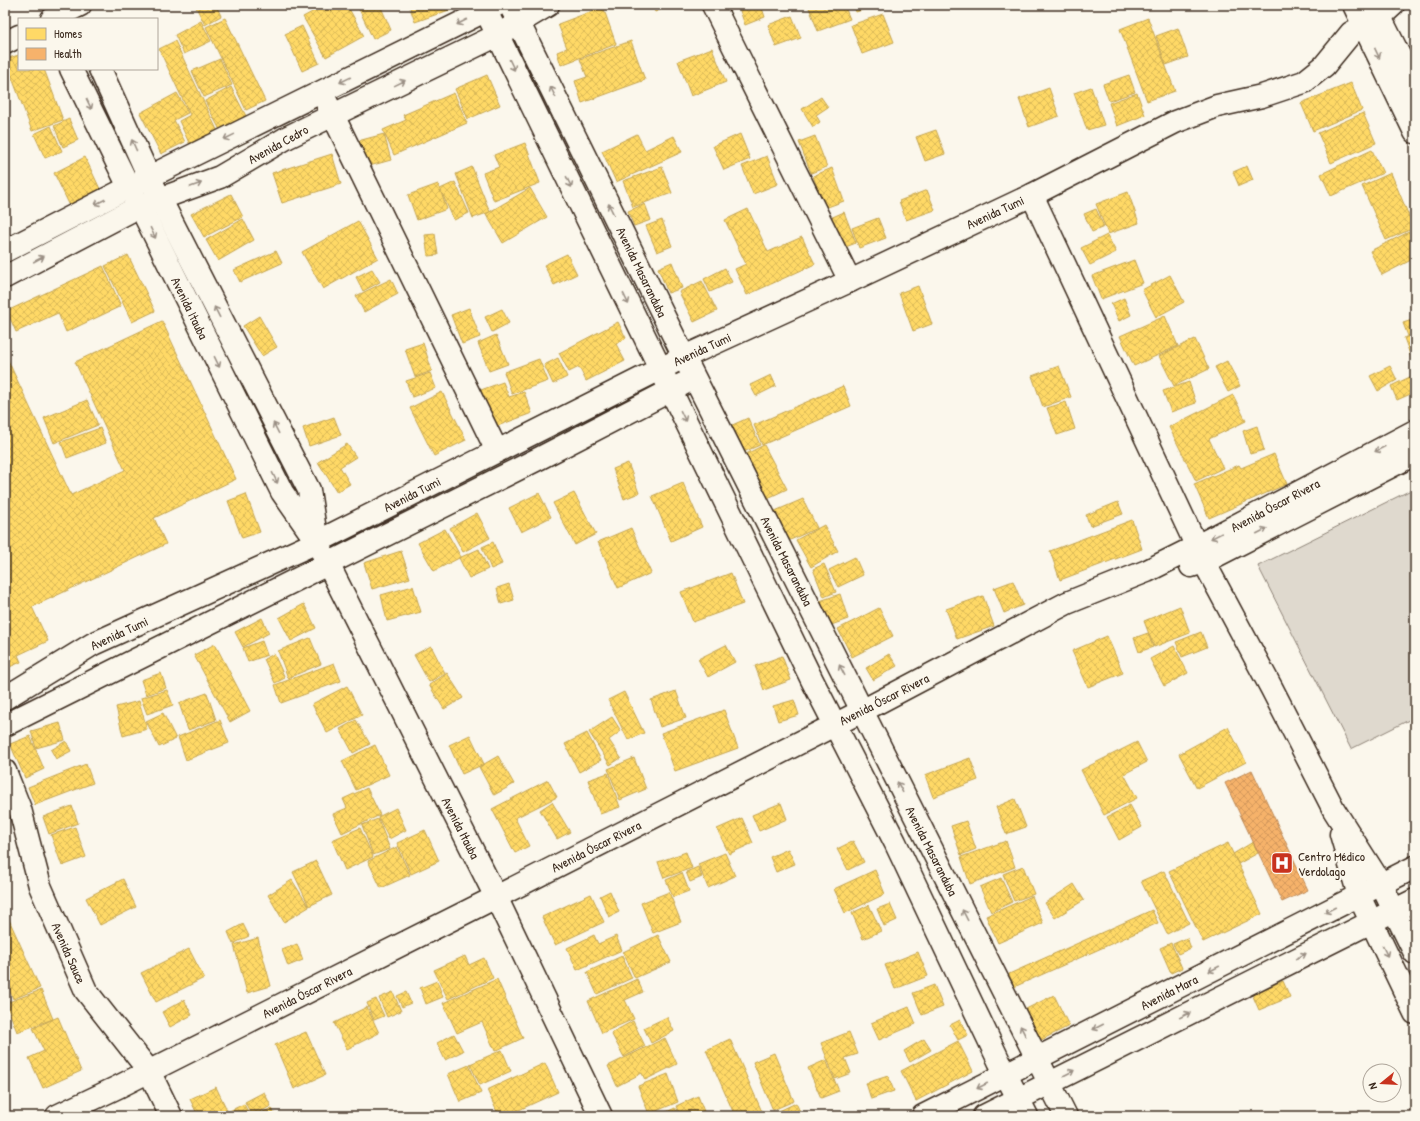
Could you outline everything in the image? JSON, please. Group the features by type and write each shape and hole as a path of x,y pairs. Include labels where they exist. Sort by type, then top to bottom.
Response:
{"street":[{"path":"46,5 52,18"},
{"name":"Avenida Cedro","path":"5,277 140,206 220,177 288,137 498,35 515,14 548,5"},
{"path":"713,5 850,281"},
{"path":"1354,5 1378,13 1415,87"},
{"path":"488,7 498,35 660,369 808,673 895,842 1023,1107"},
{"name":"Avenida Cedro","path":"5,251 149,177 407,50 488,7"},
{"path":"54,18 75,9"},
{"path":"1378,13 1415,132"},
{"name":"Avenida Tumi","path":"5,698 93,644 317,542 684,357 1032,195 1175,122 1217,106 1262,96 1304,82 1324,66 1351,33 1378,13"},
{"name":"Avenida Masaranduba","path":"515,14 694,378 1066,1116"},
{"path":"5,43 18,36"},
{"name":"Avenida Itauba","path":"71,70 282,492 317,542 496,897 601,1116"},
{"name":"Avenida Itauba","path":"100,70 149,177 308,490 317,542"},
{"path":"322,91 497,451"},
{"path":"1032,195 1200,554 1334,810 1381,884 1415,953"},
{"name":"Avenida Tumi","path":"5,724 540,458 694,378"},
{"name":"Avenida Óscar Rivera","path":"57,1116 496,897 862,711 1066,603 1135,576 1169,572 1415,431"},
{"name":"Avenida Óscar Rivera","path":"1200,554 1415,454"},
{"name":"Avenida Sauce","path":"5,771 20,809 40,886 86,991 149,1071 171,1116"},
{"path":"1334,810 1359,896 1370,922 1415,1013"},
{"name":"Avenida Mara","path":"923,1116 1415,867"},
{"path":"984,1116 1023,1107 1050,1083 1415,900"}],"shaded area":[{"path":"1415,488 1415,717 1351,749 1258,566"}],"building: Homes":[{"path":"195,5 216,5 221,16 205,25"},
{"path":"325,5 347,5 364,36 326,57 303,17"},
{"path":"367,5 380,5 391,30 373,39 359,9"},
{"path":"409,5 451,5 452,9 415,22"},
{"path":"652,5 671,5 655,12"},
{"path":"738,5 761,5 765,17 745,25"},
{"path":"808,5 844,5 850,19 818,31"},
{"path":"854,5 876,5 856,12"},
{"path":"603,7 616,44 561,65 557,52 567,48 558,24"},
{"path":"883,14 894,42 862,54 851,25"},
{"path":"792,16 801,38 776,47 768,25"},
{"path":"225,18 265,101 246,110 206,27"},
{"path":"1148,18 1175,91 1147,101 1120,29"},
{"path":"201,21 211,41 184,54 175,35"},
{"path":"302,26 319,63 302,71 285,34"},
{"path":"1178,28 1188,57 1166,65 1156,36"},
{"path":"175,41 218,132 190,145 179,121 190,115 159,49"},
{"path":"631,41 645,80 582,103 575,81 587,77 580,59"},
{"path":"712,48 726,82 691,96 678,61"},
{"path":"18,55 18,70 44,70 63,120 32,131 5,59"},
{"path":"220,59 232,85 204,97 192,71"},
{"path":"487,75 500,105 468,119 455,89"},
{"path":"1129,75 1135,92 1109,101 1103,84"},
{"path":"1351,83 1362,110 1313,131 1301,103"},
{"path":"231,87 246,116 220,130 205,101"},
{"path":"1091,87 1104,125 1087,130 1074,93"},
{"path":"1049,88 1059,116 1029,127 1019,99"},
{"path":"177,93 188,113 174,120 185,142 161,154 140,113"},
{"path":"454,93 467,123 394,155 383,130 406,120 403,115"},
{"path":"1137,93 1145,115 1117,126 1109,103"},
{"path":"821,97 828,107 816,115 820,122 813,127 802,109"},
{"path":"1363,113 1376,143 1331,163 1318,133"},
{"path":"69,119 78,140 63,147 54,126"},
{"path":"51,126 62,151 45,158 34,134"},
{"path":"936,130 945,154 925,161 916,137"},
{"path":"384,134 391,160 362,168 354,142"},
{"path":"637,134 645,150 674,136 682,152 616,182 602,151"},
{"path":"740,134 750,159 724,170 713,146"},
{"path":"815,136 827,167 811,173 799,142"},
{"path":"525,143 540,183 494,201 483,173 499,167 494,155"},
{"path":"1372,150 1383,173 1331,196 1321,174"},
{"path":"332,154 341,184 282,203 272,173"},
{"path":"767,156 778,184 753,194 742,166"},
{"path":"85,157 101,191 70,206 54,173"},
{"path":"1247,166 1253,180 1239,186 1233,172"},
{"path":"472,167 490,212 473,218 456,174"},
{"path":"662,167 672,193 633,207 623,181"},
{"path":"832,168 844,201 825,208 813,176"},
{"path":"1391,173 1414,228 1386,240 1362,186"},
{"path":"455,182 469,213 454,220 440,189"},
{"path":"438,184 447,209 417,220 408,195"},
{"path":"530,188 547,217 503,243 486,214"},
{"path":"927,190 935,210 906,220 899,201"},
{"path":"1128,192 1139,223 1108,234 1096,204"},
{"path":"231,194 243,217 204,237 191,214"},
{"path":"645,204 651,220 634,226 628,211"},
{"path":"748,209 768,252 802,237 815,264 747,295 735,269 746,264 725,220"},
{"path":"1096,209 1104,227 1092,232 1084,214"},
{"path":"844,212 856,243 840,249 828,219"},
{"path":"878,218 886,238 859,248 852,228"},
{"path":"243,219 254,240 218,261 206,240"},
{"path":"662,220 672,246 657,252 646,226"},
{"path":"358,221 378,258 323,289 302,252"},
{"path":"1415,229 1415,258 1382,275 1370,251"},
{"path":"435,234 438,255 428,256 425,235"},
{"path":"1107,235 1116,252 1090,265 1081,248"},
{"path":"276,251 282,263 240,282 234,270"},
{"path":"567,254 577,274 554,285 544,265"},
{"path":"128,255 155,311 132,322 105,266"},
{"path":"1134,260 1143,283 1101,299 1092,276"},
{"path":"672,262 682,288 668,293 658,268"},
{"path":"103,266 121,306 66,332 58,313 16,332 7,311"},
{"path":"725,268 732,282 710,292 704,279"},
{"path":"372,269 380,282 363,291 356,277"},
{"path":"1170,275 1184,302 1156,317 1142,290"},
{"path":"391,279 398,294 364,312 356,296"},
{"path":"702,281 717,311 694,322 679,292"},
{"path":"918,286 932,324 913,331 899,293"},
{"path":"1124,298 1131,315 1119,321 1111,304"},
{"path":"469,308 480,337 462,344 451,315"},
{"path":"502,309 509,323 492,332 485,317"},
{"path":"259,316 277,347 262,356 243,326"},
{"path":"1165,316 1178,346 1134,366 1120,336"},
{"path":"1415,319 1415,334 1408,336 1403,323"},
{"path":"162,321 236,479 154,518 166,544 32,607 48,641 18,655 21,662 5,669 5,354 71,495 125,470 75,362"},
{"path":"618,322 626,338 616,344 625,361 586,381 579,367 569,372 559,353"},
{"path":"1415,334 1415,368 1404,338"},
{"path":"496,335 508,364 489,371 478,343"},
{"path":"1195,339 1209,369 1174,386 1159,356"},
{"path":"423,343 432,371 415,377 405,349"},
{"path":"558,358 567,377 553,384 544,365"},
{"path":"539,359 548,381 512,394 504,372"},
{"path":"1227,361 1240,386 1228,392 1215,367"},
{"path":"1059,366 1071,397 1043,407 1032,376"},
{"path":"1390,366 1397,380 1378,391 1370,376"},
{"path":"430,373 436,388 412,397 406,381"},
{"path":"771,375 776,386 756,396 750,385"},
{"path":"1414,375 1415,392 1397,400 1391,386"},
{"path":"503,382 509,397 524,392 532,413 492,428 478,391"},
{"path":"1189,382 1196,403 1171,412 1163,391"},
{"path":"843,386 851,406 762,445 754,425"},
{"path":"442,392 466,440 434,456 410,408"},
{"path":"1233,395 1246,421 1209,439 1223,468 1196,481 1169,427"},
{"path":"87,400 98,425 54,443 44,418"},
{"path":"1066,402 1075,429 1057,435 1047,408"},
{"path":"334,417 341,435 309,446 303,428"},
{"path":"748,418 760,445 741,453 730,426"},
{"path":"1257,426 1264,450 1250,454 1243,431"},
{"path":"100,428 106,443 67,458 61,442"},
{"path":"347,444 356,457 340,467 350,484 337,492 318,462"},
{"path":"764,445 787,489 768,498 746,454"},
{"path":"1274,454 1287,484 1209,518 1194,484 1239,465 1241,468"},
{"path":"628,463 639,493 624,499 613,469"},
{"path":"683,483 702,527 671,541 652,496"},
{"path":"539,493 551,517 521,532 509,508"},
{"path":"574,493 596,534 575,545 553,503"},
{"path":"246,494 260,532 242,538 228,501"},
{"path":"803,499 817,528 788,541 775,511"},
{"path":"1118,502 1123,514 1090,526 1086,515"},
{"path":"477,513 490,538 463,552 450,528"},
{"path":"1132,520 1142,549 1060,580 1050,551"},
{"path":"824,525 838,551 811,567 796,540"},
{"path":"631,528 651,573 618,588 598,542"},
{"path":"445,529 461,557 434,571 418,543"},
{"path":"493,542 502,564 491,569 482,547"},
{"path":"479,549 488,569 469,578 459,558"},
{"path":"401,551 410,578 372,589 364,563"},
{"path":"855,557 863,575 838,587 829,570"},
{"path":"824,564 836,592 824,597 813,569"},
{"path":"731,573 743,604 693,622 681,592"},
{"path":"1013,581 1023,605 1004,613 994,588"},
{"path":"509,584 514,600 501,604 497,588"},
{"path":"413,586 421,612 387,621 381,595"},
{"path":"840,594 848,619 823,628 814,603"},
{"path":"983,596 994,626 957,639 946,609"},
{"path":"304,604 316,628 291,641 279,618"},
{"path":"1180,606 1190,633 1154,647 1144,621"},
{"path":"879,608 893,636 852,657 838,629"},
{"path":"262,618 269,633 243,647 235,632"},
{"path":"1201,632 1207,647 1182,657 1176,642"},
{"path":"1148,633 1153,647 1139,652 1134,638"},
{"path":"1107,636 1123,673 1088,687 1072,651"},
{"path":"310,638 321,664 288,678 278,651"},
{"path":"262,641 267,655 248,662 243,648"},
{"path":"215,644 250,711 230,722 194,655"},
{"path":"726,645 735,662 708,677 698,659"},
{"path":"431,646 445,673 429,682 414,655"},
{"path":"1174,646 1188,673 1164,686 1150,659"},
{"path":"274,654 285,678 275,683 264,659"},
{"path":"889,654 897,666 873,680 866,668"},
{"path":"782,656 791,680 764,690 755,666"},
{"path":"334,663 341,681 281,703 275,685"},
{"path":"161,673 166,688 146,695 141,680"},
{"path":"447,673 463,698 444,709 429,685"},
{"path":"347,686 362,715 327,733 312,704"},
{"path":"167,690 173,705 147,714 141,698"},
{"path":"676,691 686,718 660,727 651,700"},
{"path":"624,692 644,733 628,740 608,700"},
{"path":"207,693 216,720 188,730 179,703"},
{"path":"794,700 799,715 778,721 773,706"},
{"path":"139,701 147,729 123,736 116,707"},
{"path":"724,710 738,748 675,771 661,733"},
{"path":"163,713 176,739 159,747 146,721"},
{"path":"612,717 621,731 609,740 621,758 610,765 589,732"},
{"path":"220,720 229,743 186,760 178,737"},
{"path":"356,720 370,744 353,753 340,729"},
{"path":"60,723 65,740 36,748 31,731"},
{"path":"1228,727 1246,762 1197,788 1179,754"},
{"path":"587,733 601,760 579,772 565,744"},
{"path":"470,735 484,764 462,774 449,745"},
{"path":"30,736 44,769 25,778 10,744"},
{"path":"66,741 71,751 56,759 51,750"},
{"path":"1137,742 1147,762 1124,774 1137,798 1104,815 1081,770"},
{"path":"375,745 389,775 356,790 342,761"},
{"path":"498,756 514,784 494,795 479,767"},
{"path":"634,758 646,789 620,800 608,769"},
{"path":"970,758 978,780 933,797 925,775"},
{"path":"86,764 93,783 35,805 28,787"},
{"path":"608,773 620,807 600,814 588,780"},
{"path":"548,780 557,797 515,818 529,846 515,853 492,809"},
{"path":"367,788 380,815 342,833 333,814 347,808 343,799"},
{"path":"1015,799 1026,827 1006,834 996,807"},
{"path":"552,802 570,832 557,839 540,810"},
{"path":"781,803 787,819 759,831 752,815"},
{"path":"1130,805 1142,827 1119,840 1107,817"},
{"path":"72,806 78,823 49,834 43,817"},
{"path":"396,808 406,830 389,839 378,817"},
{"path":"742,818 753,843 729,854 717,829"},
{"path":"378,819 390,849 373,855 362,825"},
{"path":"966,821 976,849 961,855 951,826"},
{"path":"75,827 86,857 62,866 51,835"},
{"path":"360,828 373,857 345,870 332,840"},
{"path":"425,830 439,861 411,874 397,843"},
{"path":"853,841 864,862 848,870 837,849"},
{"path":"1006,841 1015,867 970,884 961,857"},
{"path":"1253,842 1258,853 1238,864 1233,854"},
{"path":"1228,843 1262,914 1203,942 1169,871"},
{"path":"397,847 410,875 381,888 368,861"},
{"path":"788,849 795,864 776,872 770,857"},
{"path":"686,852 692,868 664,878 658,862"},
{"path":"725,853 735,876 708,888 698,864"},
{"path":"316,861 332,895 309,906 293,872"},
{"path":"1023,866 1034,894 1014,901 1003,874"},
{"path":"698,867 702,877 690,882 686,872"},
{"path":"875,870 885,894 845,913 834,889"},
{"path":"1164,871 1189,923 1167,934 1141,881"},
{"path":"682,873 689,891 673,897 666,880"},
{"path":"1001,878 1012,902 991,912 980,887"},
{"path":"123,879 136,907 100,925 86,898"},
{"path":"292,880 309,907 284,922 268,895"},
{"path":"1074,884 1084,900 1055,918 1045,903"},
{"path":"610,891 619,912 609,917 600,896"},
{"path":"669,892 681,922 653,933 641,903"},
{"path":"591,894 604,922 555,945 542,917"},
{"path":"1032,896 1043,923 998,943 986,916"},
{"path":"890,904 897,920 884,926 877,909"},
{"path":"869,905 881,931 863,939 852,913"},
{"path":"1152,910 1158,923 1014,987 1009,974"},
{"path":"5,911 40,988 13,999 5,979"},
{"path":"243,924 249,936 233,944 228,932"},
{"path":"594,935 598,944 616,936 622,950 577,970 567,948"},
{"path":"658,935 671,962 635,978 623,952"},
{"path":"258,938 271,986 247,993 234,945"},
{"path":"1187,938 1191,948 1178,954 1173,944"},
{"path":"1171,943 1182,968 1171,973 1160,948"},
{"path":"297,944 303,960 288,966 282,950"},
{"path":"189,949 204,978 156,1002 141,973"},
{"path":"918,952 928,976 895,989 885,965"},
{"path":"465,956 469,965 484,958 493,978 448,999 434,970"},
{"path":"622,956 632,978 597,994 587,972"},
{"path":"497,979 523,1038 495,1051 482,1022 457,1033 443,1003"},
{"path":"637,979 643,992 625,1000 634,1019 602,1033 588,1001"},
{"path":"437,981 443,997 426,1004 420,988"},
{"path":"1283,981 1290,997 1259,1010 1252,994"},
{"path":"934,985 943,1007 922,1015 913,993"},
{"path":"41,990 53,1019 17,1032 6,1003"},
{"path":"393,992 401,1011 387,1017 379,998"},
{"path":"406,992 411,1003 402,1007 397,996"},
{"path":"1054,995 1069,1026 1037,1042 1022,1011"},
{"path":"376,999 384,1016 374,1020 367,1003"},
{"path":"184,1000 192,1015 170,1027 162,1012"},
{"path":"367,1007 379,1033 347,1049 334,1023"},
{"path":"909,1007 916,1024 879,1040 871,1023"},
{"path":"58,1017 81,1071 43,1088 29,1058 44,1051 33,1028"},
{"path":"667,1017 674,1031 651,1043 644,1028"},
{"path":"960,1020 968,1035 958,1040 950,1025"},
{"path":"633,1021 645,1046 624,1057 611,1033"},
{"path":"306,1032 325,1075 294,1089 275,1045"},
{"path":"849,1032 858,1054 845,1058 851,1073 835,1079 821,1043"},
{"path":"454,1034 463,1051 445,1060 437,1043"},
{"path":"665,1038 677,1064 645,1080 642,1073 617,1086 608,1066"},
{"path":"730,1039 763,1114 758,1116 735,1116 706,1050"},
{"path":"924,1039 931,1050 910,1062 904,1051"},
{"path":"958,1041 973,1071 916,1101 901,1071"},
{"path":"502,1050 511,1071 480,1085 470,1064"},
{"path":"774,1053 794,1101 773,1110 753,1062"},
{"path":"826,1060 839,1091 821,1098 808,1068"},
{"path":"545,1063 558,1092 506,1116 499,1116 487,1090"},
{"path":"469,1065 481,1093 460,1102 448,1074"},
{"path":"668,1074 678,1102 649,1114 638,1086"},
{"path":"888,1076 894,1091 871,1099 866,1083"},
{"path":"216,1087 227,1110 216,1116 198,1116 190,1099"},
{"path":"264,1092 271,1106 252,1116 245,1102"},
{"path":"698,1096 705,1114 701,1116 680,1116 676,1106"},
{"path":"796,1103 802,1116 781,1116 779,1111"},
{"path":"244,1104 250,1116 219,1116"},
{"path":"272,1108 275,1116 255,1116"},
{"path":"675,1108 679,1116 658,1116"}],"building: Health":[{"path":"1252,770 1308,890 1282,902 1225,783"}],"place":[{"name":"Centro Médico Verdolago","path":"1282,863"}]}
